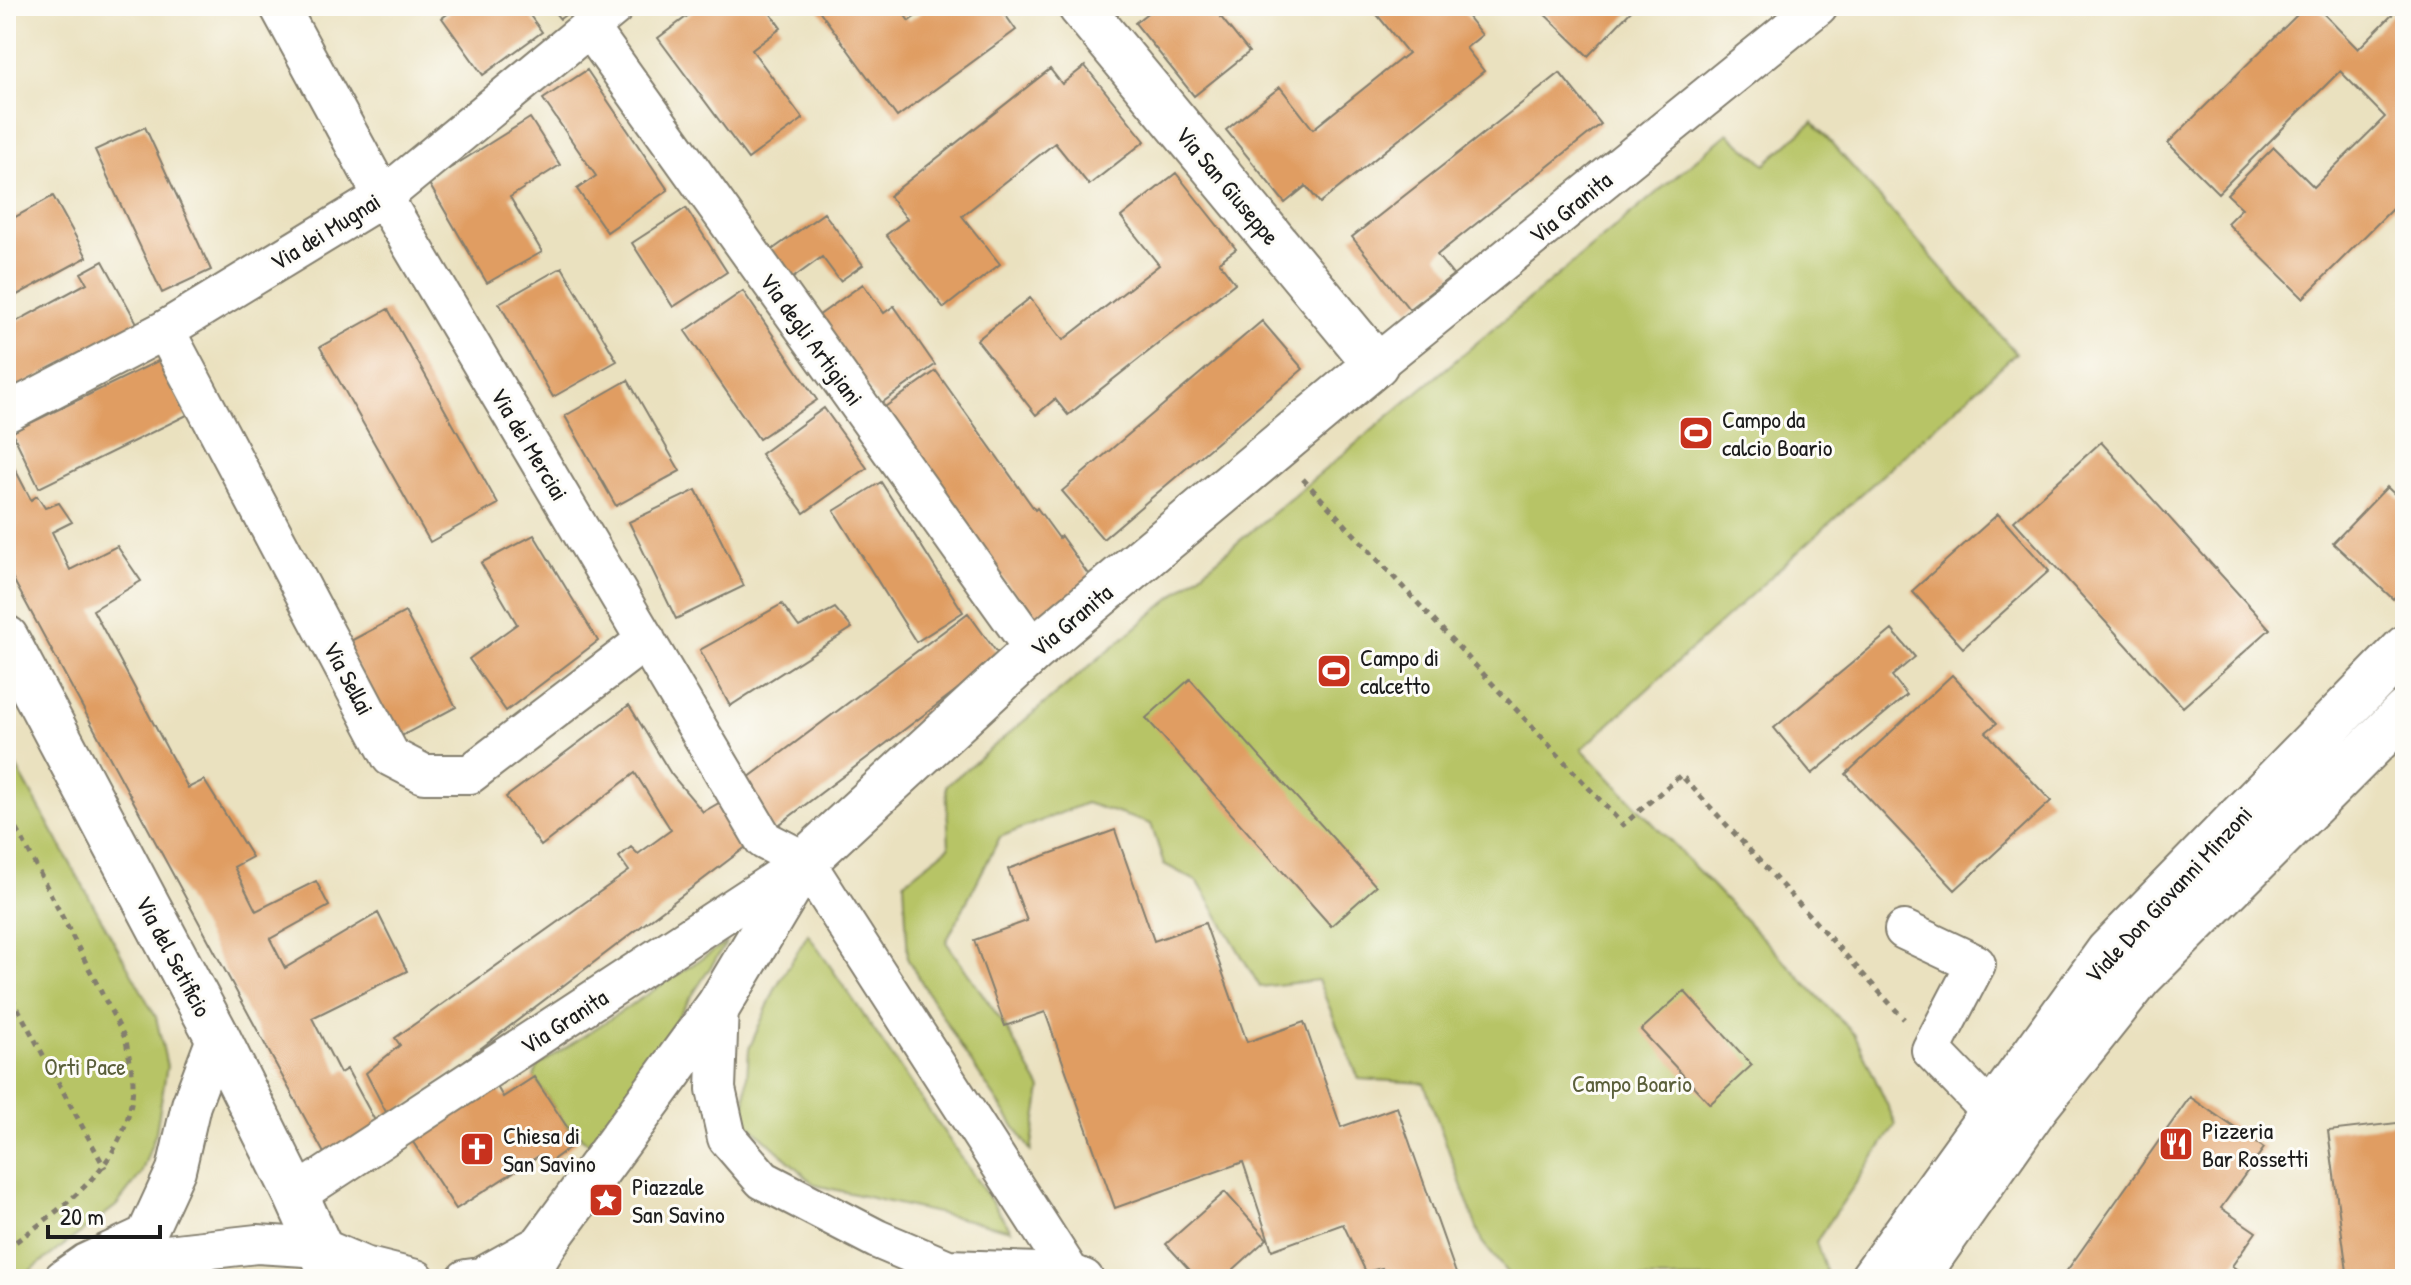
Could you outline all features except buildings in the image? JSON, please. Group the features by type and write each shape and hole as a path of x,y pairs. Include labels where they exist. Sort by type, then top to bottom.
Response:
{"main road":[{"name":"Via San Giuseppe","path":"1080,6 1376,364"},
{"name":"Via Granita","path":"805,861 1034,650 1376,364"},
{"name":"Via del Setificio","path":"6,638 217,1036 328,1264"},
{"name":"Viale Don Giovanni Minzoni","path":"1872,1279 2108,952 2405,648"},
{"name":"Viale Don Giovanni Minzoni","path":"1915,1279 2036,1107 2140,977 2405,712"},
{"path":"523,1279 546,1241 719,1005 805,861"}],"street":[{"name":"Via dei Merciai","path":"279,6 383,197 764,840 805,861"},
{"name":"Via Granita","path":"1376,364 1818,6"},
{"name":"Via dei Mugnai","path":"6,413 165,330 383,197 602,17"},
{"name":"Via degli Artigiani","path":"602,17 1034,650"},
{"name":"Via Sellai","path":"165,330 391,757 424,774 470,774 646,640"},
{"name":"Via Granita","path":"296,1195 805,861"},
{"path":"805,861 1077,1276"},
{"path":"1904,930 1976,964 1931,1050 1991,1112"},
{"path":"719,1005 716,1089 727,1138 763,1180 945,1274 1077,1276"},
{"path":"75,1271 146,1235 176,1170 191,1105 217,1036"},
{"path":"466,1279 481,1277 546,1241"},
{"path":"75,1271 257,1244 328,1264 364,1266 416,1279"}],"path":[{"path":"1275,449 1623,825 1681,775 1931,1050"},
{"path":"6,808 126,1040 133,1083 125,1126 105,1168 76,1198 6,1249"},
{"path":"6,987 105,1168"}],"green space":[{"name":"Campo Boario","path":"1813,122 2016,353 1582,749 1855,1035 1896,1124 1816,1242 1829,1279 1512,1279 1482,1242 1424,1083 1359,1079 1318,980 1260,987 1198,882 1164,864 1151,824 1086,803 1000,837 946,942 1005,1026 1041,1089 1031,1151 966,1055 908,960 904,882 949,847 946,786 1728,133 1765,164"},
{"name":"Orti Pace","path":"6,748 156,1017 167,1066 156,1132 141,1174 116,1206 19,1279 6,1279"},
{"path":"808,934 1011,1230 815,1185 744,1120 749,1049 776,987"},
{"path":"727,942 593,1147 564,1123 534,1077 538,1066"}],"place":[{"name":"Campo da calcio Boario","path":"1696,433"},
{"name":"Campo di calcetto","path":"1334,671"},
{"name":"Pizzeria Bar Rossetti","path":"2176,1144"},
{"name":"Chiesa di San Savino","path":"477,1149"},
{"name":"Piazzale San Savino","path":"606,1200"}]}
